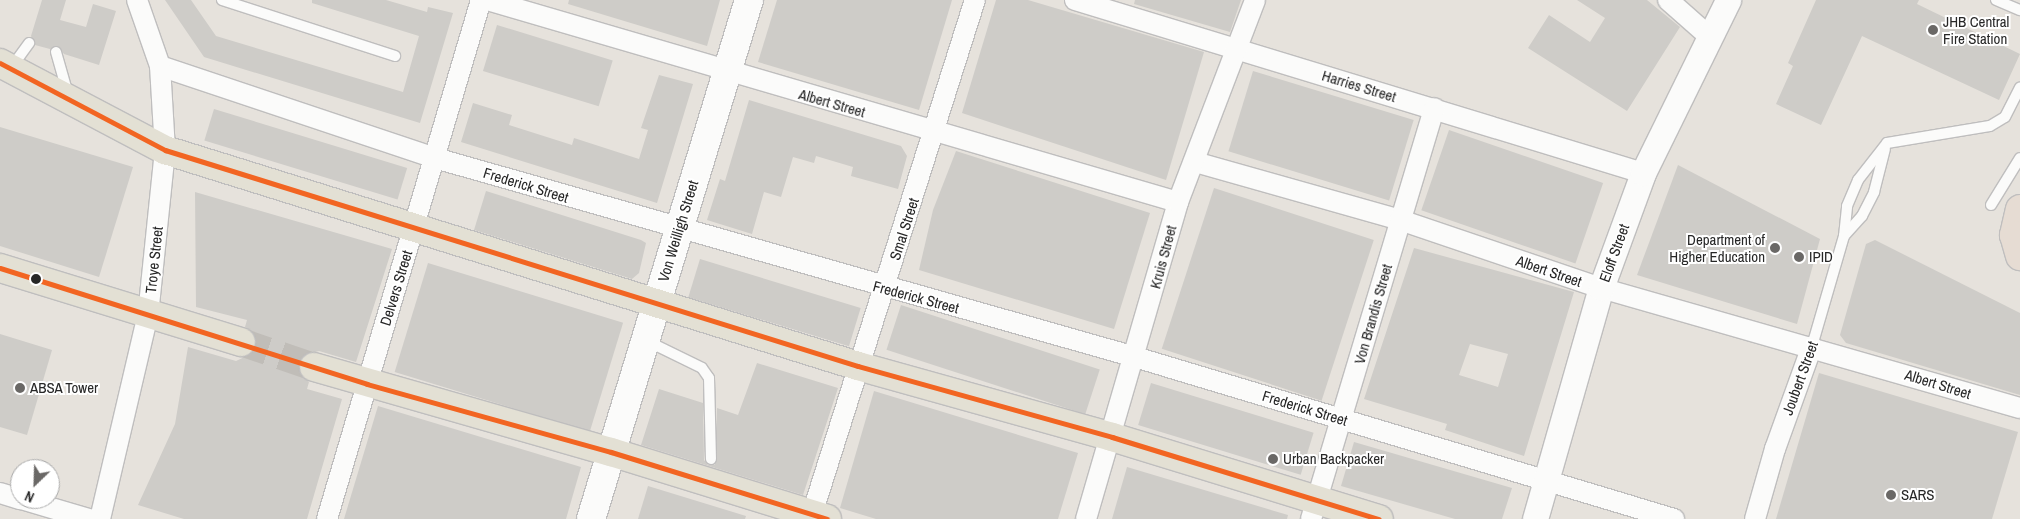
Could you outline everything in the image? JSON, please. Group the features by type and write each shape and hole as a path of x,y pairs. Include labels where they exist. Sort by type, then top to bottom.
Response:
{"highway":[{"path":"2020,208 2014,235 2020,256"}],"main road":[{"name":"Von Weilligh Street","path":"591,519 748,0"},
{"path":"5,66 165,150 413,231 858,366 1112,437 1314,510 1379,519"},
{"path":"0,268 241,342"},
{"path":"314,367 367,384 611,452 820,517"}],"street":[{"name":"Troye Street","path":"100,519 148,315 165,150 160,66 137,0"},
{"name":"Delvers Street","path":"327,519 481,0"},
{"name":"Albert Street","path":"487,0 727,73 1178,202"},
{"name":"Smal Street","path":"820,517 858,366 936,132 975,0"},
{"name":"Harries Street","path":"1075,0 1643,173"},
{"name":"Kruis Street","path":"1086,519 1112,437 1178,202 1239,49 1255,0"},
{"path":"1668,0 1710,37"},
{"name":"Eloff Street","path":"1535,519 1601,288 1643,173 1728,0"},
{"name":"Frederick Street","path":"160,66 435,158 885,289 1135,357 1674,519"},
{"name":"Von Brandis Street","path":"1314,510 1434,108"},
{"name":"Albert Street","path":"1195,162 1400,220 1601,288 1812,346 2020,408"},
{"name":"Joubert Street","path":"1755,519 1775,449 1812,346"},
{"path":"55,509 89,519"}],"lane":[{"path":"222,0 395,56"},
{"path":"1996,0 2020,10"},
{"path":"5,66 29,43"},
{"path":"56,52 69,100"},
{"path":"1844,236 1862,216 1874,192 1887,142 1990,126 2005,117 2020,88"},
{"name":"Joubert Street","path":"1812,346 1844,236 1847,206 1858,180 1887,142"},
{"path":"1991,206 2020,158"},
{"path":"646,340 702,368 709,378 711,459"}],"building":[{"path":"42,0 66,0 60,20 86,27 93,4 116,11 99,65 64,54 58,46 50,49 35,45 31,36"},
{"path":"165,0 191,0 216,36 403,92 419,36 312,3 312,0 386,0 427,12 428,7 453,13 420,123 204,57"},
{"path":"569,0 720,0 707,46 568,4"},
{"path":"777,0 952,0 919,110 758,62"},
{"path":"996,0 1028,0 1204,52 1166,180 962,113"},
{"path":"1135,0 1241,0 1230,32 1134,4"},
{"path":"1577,0 1647,0 1680,27 1627,111 1528,48 1549,15 1590,42 1605,18"},
{"path":"1816,0 1919,0 1917,4 2020,54 1999,100 1862,36 1821,125 1776,104 1793,66 1788,63"},
{"path":"497,25 613,60 599,106 483,71"},
{"path":"1253,71 1414,120 1389,200 1228,151"},
{"path":"659,75 693,84 657,203 461,142 473,103 512,115 509,125 572,145 574,138 639,159 648,130 641,128"},
{"path":"749,100 901,146 907,156 898,189 851,176 853,167 816,156 814,163 793,157 781,197 764,192 752,234 707,220 720,179 725,181"},
{"path":"214,109 407,168 398,200 204,141"},
{"path":"0,127 133,167 99,277 0,246"},
{"path":"1449,130 1603,183 1575,263 1421,210"},
{"path":"956,151 1150,213 1114,329 919,270 933,210"},
{"path":"1678,165 1820,239 1797,324 1637,275"},
{"path":"1214,188 1374,240 1322,401 1162,349"},
{"path":"486,191 641,240 646,243 639,273 632,279 474,230"},
{"path":"195,192 392,249 356,362 319,351 304,355 299,362 299,371 309,382 307,389 342,399 307,519 184,519 138,505 175,424 188,347 236,361 251,354 256,346 253,332 245,327 247,320 196,307"},
{"path":"1875,240 2020,313 2020,395 1846,343 1840,335 1866,244"},
{"path":"1414,248 1574,292 1524,456 1445,430 1447,424 1364,399","holes":["1470,344 1508,354 1498,387 1459,375"]},
{"path":"700,259 861,308 849,346 688,297"},
{"path":"428,263 623,323 590,432 395,372"},
{"path":"901,305 1100,370 1085,414 886,350"},
{"name":"ABSA Tower","path":"0,334 52,350 27,435 0,427"},
{"path":"757,363 838,388 803,495 641,445 659,389 703,403 704,460 708,465 715,465 717,408 738,415"},
{"path":"1819,373 2018,432 1992,519 1776,519"},
{"path":"1151,383 1314,433 1301,475 1138,425"},
{"path":"874,391 1078,453 1058,519 876,519 840,508"},
{"path":"378,406 581,467 566,519 344,519"},
{"path":"1354,442 1512,488 1502,519 1455,519 1341,486"},
{"path":"1127,467 1288,515 1287,519 1112,519"},
{"path":"648,486 746,516 745,519 638,519"}],"tunnel":[{"path":"241,342 314,367"}],"transit line":[{"path":"0,63 165,150 858,366 1112,437 1379,519"},
{"path":"0,268 367,384 611,452 827,519"}],"place":[{"name":"JHB Central Fire Station","path":"1933,30"},
{"name":"Department of Higher Education","path":"1775,248"},
{"name":"IPID","path":"1799,257"},
{"name":"ABSA Tower","path":"20,388"},
{"name":"Urban Backpacker","path":"1273,459"},
{"name":"SARS","path":"1891,495"}]}
